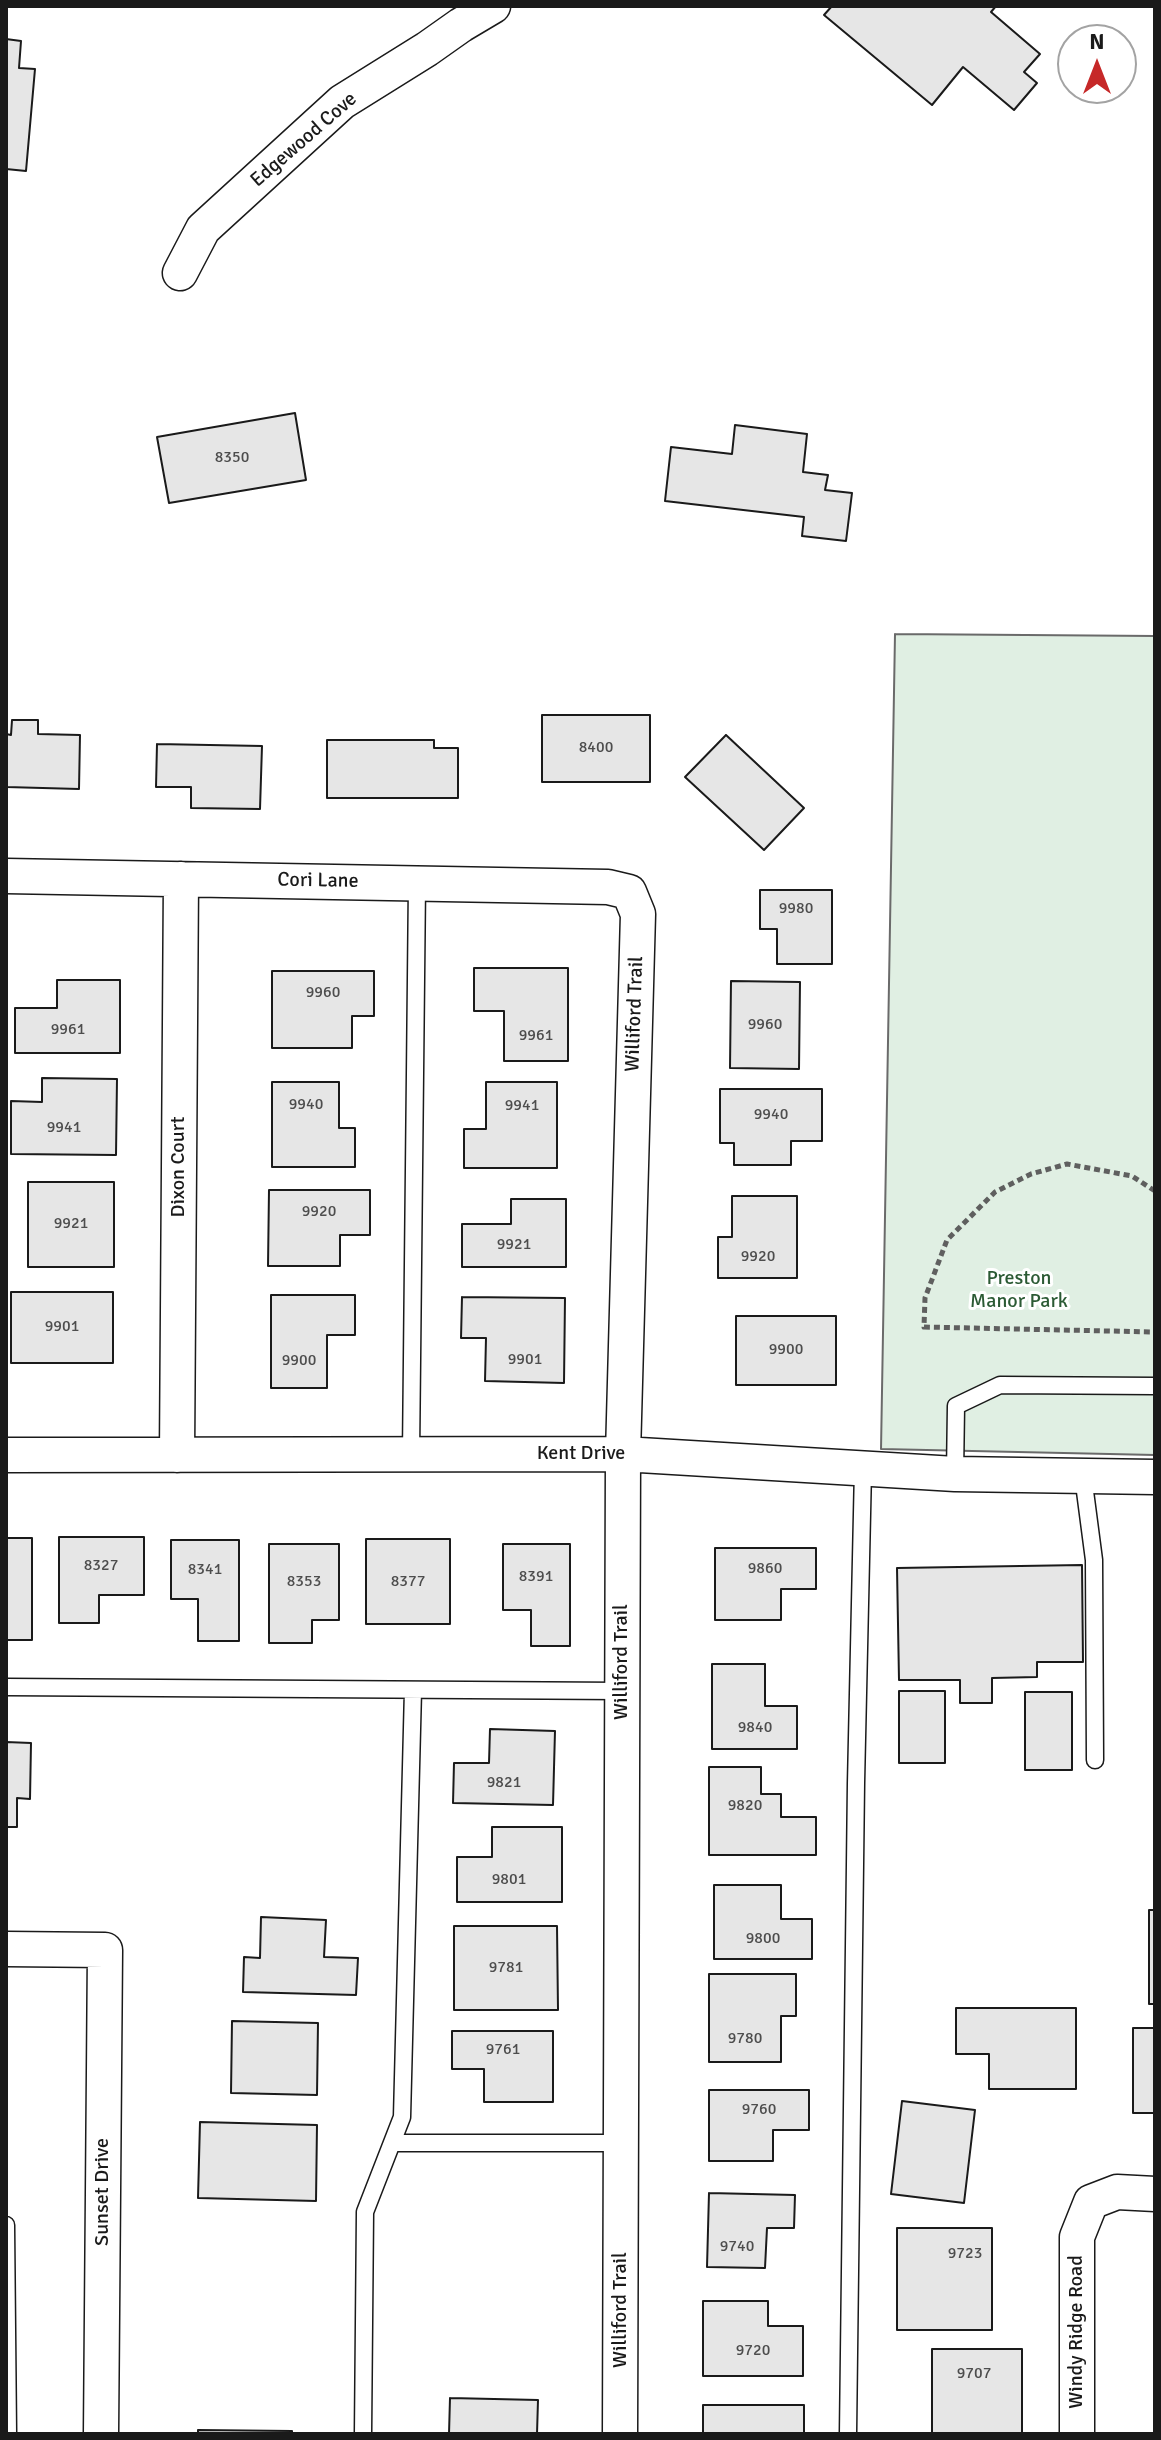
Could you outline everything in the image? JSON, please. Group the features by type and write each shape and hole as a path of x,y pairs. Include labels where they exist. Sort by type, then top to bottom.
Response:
{"street":[{"name":"Edgewood Cove","path":"180,273 203,229 342,102 493,6"},
{"name":"Cori Lane","path":"6,876 608,887 629,892"},
{"name":"Dixon Court","path":"177,1455 181,879"},
{"name":"Williford Trail","path":"620,2434 623,1454 638,914 629,892"},
{"name":"Kent Drive","path":"6,1455 623,1454 955,1474 1155,1477"},
{"name":"Sunset Drive","path":"6,1949 105,1950 101,2434"},
{"name":"Windy Ridge Road","path":"1077,2434 1077,2237 1091,2202 1117,2192 1155,2194"}],"lane":[{"path":"411,1454 417,883"},
{"path":"955,1474 956,1406 1000,1385 1155,1386"},
{"path":"848,2434 863,1469"},
{"path":"1083,1476 1094,1560 1095,1760"},
{"path":"6,1687 622,1691"},
{"path":"363,2434 365,2212 402,2117 413,1690"},
{"path":"392,2143 621,2143"},
{"path":"6,2225 8,2434"}],"path":[{"path":"1155,1191 1132,1176 1067,1164 1031,1174 995,1192 947,1240 925,1298 924,1327 1155,1332"}],"green space":[{"name":"Preston Manor Park","path":"895,634 1155,636 1155,1455 881,1449"}],"building":[{"path":"832,6 996,6 991,12 1040,54 1024,72 1037,83 1014,110 963,67 932,105 824,15"},
{"path":"6,39 21,41 19,68 35,69 26,171 6,169"},
{"path":"295,413 306,480 169,503 157,437"},
{"path":"735,425 807,434 803,472 828,475 825,490 852,493 846,541 802,536 804,517 665,501 671,447 732,454"},
{"path":"542,715 650,715 650,782 542,782"},
{"path":"12,720 38,720 38,734 80,735 79,789 6,787 6,734 11,735"},
{"path":"726,735 804,808 764,850 685,777"},
{"path":"327,740 434,740 434,748 458,748 458,798 327,798"},
{"path":"157,744 262,746 260,809 191,808 191,787 156,787"},
{"path":"760,890 832,890 832,964 777,964 777,929 760,929"},
{"path":"474,968 568,968 568,1061 504,1061 504,1011 474,1011"},
{"path":"272,971 374,971 374,1016 352,1016 352,1048 272,1048"},
{"path":"57,980 120,980 120,1053 15,1053 15,1008 57,1008"},
{"path":"731,981 800,982 799,1069 730,1068"},
{"path":"42,1078 117,1079 116,1155 11,1154 11,1101 42,1102"},
{"path":"272,1082 339,1082 339,1128 355,1128 355,1167 272,1167"},
{"path":"486,1082 557,1082 557,1168 464,1168 464,1129 486,1129"},
{"path":"720,1089 822,1089 822,1141 791,1141 791,1165 734,1165 734,1143 720,1143"},
{"path":"28,1182 114,1182 114,1267 28,1267"},
{"path":"269,1190 370,1190 370,1235 340,1235 340,1266 268,1266"},
{"path":"732,1196 797,1196 797,1278 718,1278 718,1237 732,1237"},
{"path":"511,1199 566,1199 566,1267 462,1267 462,1224 511,1224"},
{"path":"11,1292 113,1292 113,1363 11,1363"},
{"path":"271,1295 355,1295 355,1335 327,1335 327,1388 271,1388"},
{"path":"462,1297 565,1298 564,1383 485,1381 486,1338 461,1338"},
{"path":"736,1316 836,1316 836,1385 736,1385"},
{"path":"59,1537 144,1537 144,1595 99,1595 99,1623 59,1623"},
{"path":"6,1538 32,1538 32,1640 6,1640"},
{"path":"366,1539 450,1539 450,1624 366,1624"},
{"path":"171,1540 239,1540 239,1641 198,1641 198,1599 171,1599"},
{"path":"269,1544 339,1544 339,1620 312,1620 312,1643 269,1643"},
{"path":"503,1544 570,1544 570,1646 531,1646 531,1610 503,1610"},
{"path":"715,1548 816,1548 816,1589 781,1589 781,1620 715,1620"},
{"path":"1082,1565 1083,1662 1037,1662 1037,1677 992,1678 992,1703 960,1703 960,1680 899,1680 897,1568"},
{"path":"712,1664 765,1664 765,1706 797,1706 797,1749 712,1749"},
{"path":"899,1691 945,1691 945,1763 899,1763"},
{"path":"1025,1692 1072,1692 1072,1770 1025,1770"},
{"path":"490,1729 555,1731 553,1805 453,1803 454,1763 489,1763"},
{"path":"6,1742 31,1743 30,1799 17,1798 17,1827 6,1827"},
{"path":"709,1767 761,1767 761,1794 781,1794 781,1817 816,1817 816,1855 709,1855"},
{"path":"492,1827 562,1827 562,1902 457,1902 457,1857 492,1857"},
{"path":"714,1885 781,1885 781,1919 812,1919 812,1959 714,1959"},
{"path":"1149,1910 1155,1910 1155,2004 1149,2004"},
{"path":"261,1917 326,1920 324,1957 358,1958 356,1995 243,1992 244,1957 260,1958"},
{"path":"454,1926 557,1926 558,2010 454,2010"},
{"path":"709,1974 796,1974 796,2016 781,2016 781,2062 709,2062"},
{"path":"956,2008 1076,2008 1076,2089 989,2089 989,2054 956,2054"},
{"path":"232,2021 318,2023 317,2095 231,2093"},
{"path":"1133,2028 1155,2028 1155,2113 1133,2113"},
{"path":"452,2031 553,2031 553,2102 484,2102 484,2069 452,2069"},
{"path":"709,2090 809,2090 809,2130 773,2130 773,2161 709,2161"},
{"path":"902,2101 975,2110 964,2203 891,2194"},
{"path":"200,2122 317,2125 316,2201 198,2198"},
{"path":"709,2193 795,2195 794,2228 767,2228 765,2268 707,2267"},
{"path":"897,2228 992,2228 992,2330 897,2330"},
{"path":"703,2301 768,2301 768,2326 803,2326 803,2376 703,2376"},
{"path":"932,2349 1022,2349 1022,2434 932,2434"},
{"path":"450,2398 538,2400 537,2434 449,2434"},
{"path":"703,2405 804,2405 804,2434 703,2434"},
{"path":"198,2430 292,2431 292,2434 198,2434"}]}
